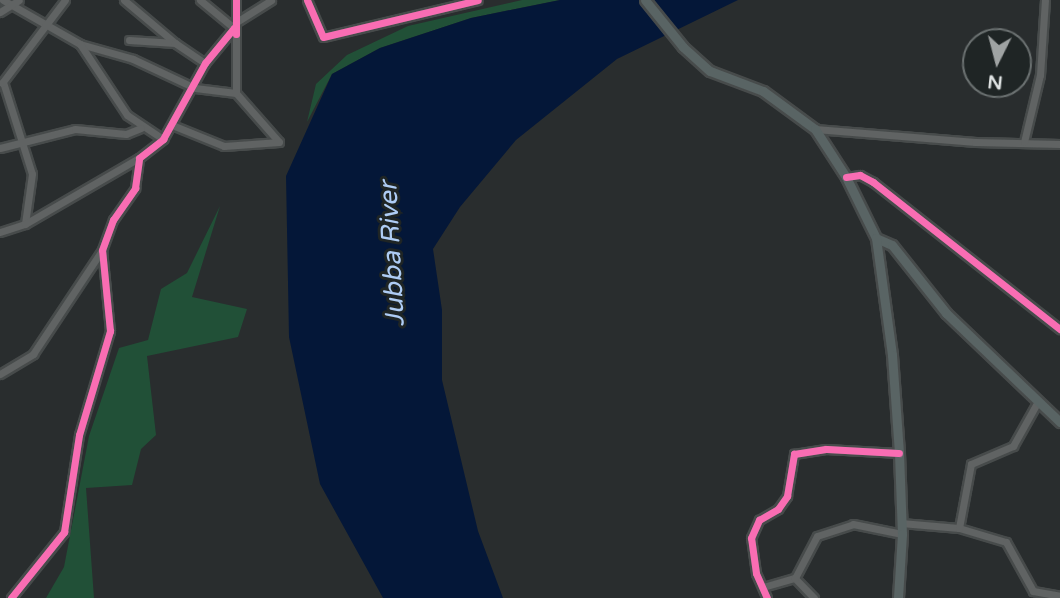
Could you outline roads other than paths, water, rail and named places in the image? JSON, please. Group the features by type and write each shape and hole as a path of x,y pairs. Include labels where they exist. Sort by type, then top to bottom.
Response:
{"main road":[{"path":"645,0 683,47 710,71 763,91 815,129 846,177 876,238 892,355 899,453 902,534 898,598"},
{"path":"876,238 892,245 946,313 1037,403 1060,422"}],"street":[{"path":"3,0 16,2 49,27 80,44 133,59 195,88 236,93"},
{"path":"25,224 32,174 2,84 49,27 65,0"},
{"path":"124,0 174,43 205,63"},
{"path":"200,0 236,28"},
{"path":"172,125 224,146 279,142 236,93 236,0"},
{"path":"0,232 25,224 139,158 163,139 195,88 205,63 236,28 271,0"},
{"path":"307,0 323,37 478,0"},
{"path":"1024,142 1040,75 1045,0"},
{"path":"0,12 16,2"},
{"path":"129,40 174,43"},
{"path":"80,44 127,116 141,128 163,139"},
{"path":"0,148 22,139 75,129 126,134 141,128"},
{"path":"815,129 1060,144"},
{"path":"0,374 33,354 102,250 113,220 135,188 139,158"},
{"path":"846,177 860,175 873,182 1060,330"},
{"path":"11,598 64,532 79,435 110,331 102,250"},
{"path":"959,528 971,464 1013,446 1037,403"},
{"path":"766,598 756,573 751,538 759,520 778,509 787,496 794,454 852,449 899,453"},
{"path":"901,523 959,528 1006,542 1033,591 1060,596"},
{"path":"763,587 795,578 817,536 853,524 902,534"},
{"path":"795,578 814,598"}],"water":[{"name":"Jubba River","path":"560,0 738,0 617,59 516,140 460,207 433,249 442,310 442,380 478,531 503,598 383,598 320,484 289,337 286,176 332,74 380,48 471,18"}]}
